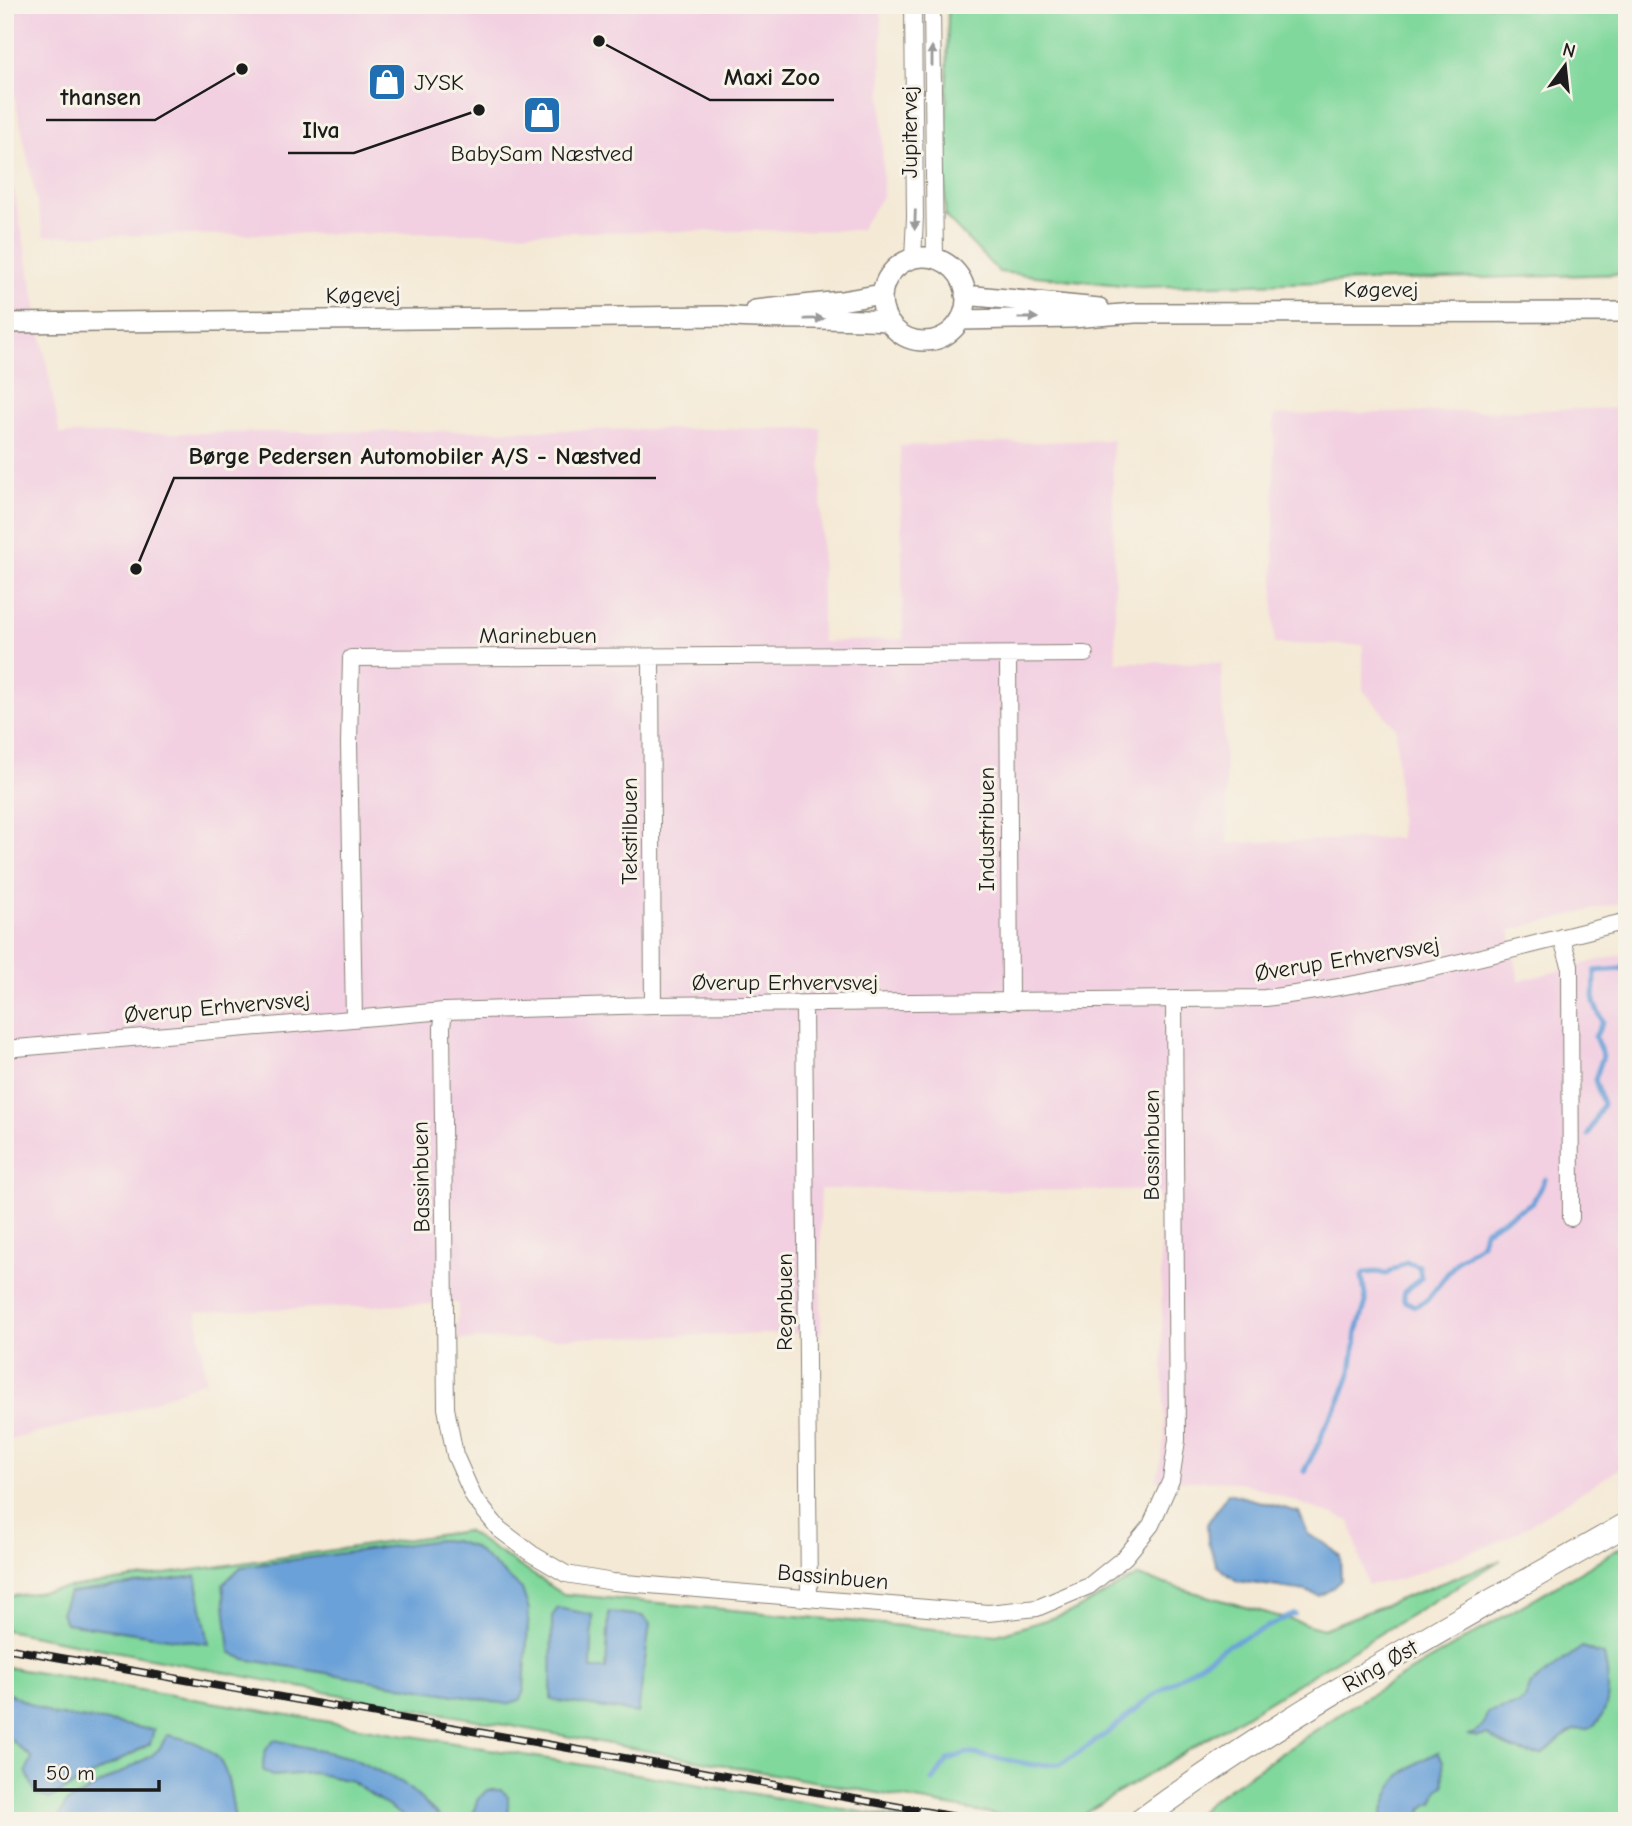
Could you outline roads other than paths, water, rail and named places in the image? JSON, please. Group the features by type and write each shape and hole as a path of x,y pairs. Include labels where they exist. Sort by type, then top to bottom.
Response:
{"main road":[{"name":"Ring Øst","path":"1140,1821 1181,1791 1347,1685 1627,1524"}],"street":[{"name":"Jupitervej","path":"913,5 913,259"},
{"name":"Jupitervej","path":"932,5 934,259"},
{"path":"913,259 934,259 952,269 963,285 964,312 953,330 942,337 918,341 895,330 888,321 882,294 896,268 913,259"},
{"name":"Køgevej","path":"721,316 882,294"},
{"name":"Køgevej","path":"965,295 1073,304 1135,313"},
{"name":"Køgevej","path":"960,320 1072,318 1135,313 1627,312"},
{"name":"Køgevej","path":"5,323 721,316 768,320 888,321"},
{"name":"Marinebuen","path":"354,1018 349,743 351,659 1085,654"},
{"name":"Industribuen","path":"1008,655 1010,1002"},
{"name":"Tekstilbuen","path":"651,657 653,1005"},
{"name":"Øverup Erhvervsvej","path":"5,1049 444,1011 653,1005 1265,998 1427,971 1627,921"},
{"path":"1561,937 1570,965 1572,1218"},
{"name":"Bassinbuen","path":"444,1011 446,1408 455,1455 474,1498 499,1529 532,1554 566,1574 613,1582 988,1613 1037,1608 1089,1586 1125,1557 1151,1525 1171,1480 1177,1440 1174,1000"},
{"name":"Regnbuen","path":"804,1005 809,1598"}],"water":[{"path":"1228,1493 1299,1512 1308,1534 1340,1556 1341,1580 1319,1596 1306,1591 1237,1581 1217,1566 1208,1542 1207,1524"},
{"path":"438,1540 454,1541 473,1547 522,1589 529,1610 524,1690 520,1700 507,1704 244,1659 230,1652 223,1584 241,1567"},
{"path":"196,1576 209,1644 66,1623 61,1613 69,1593"},
{"path":"558,1608 593,1615 591,1669 606,1669 609,1612 643,1616 650,1624 638,1713 551,1700 552,1616"},
{"path":"1582,1647 1604,1655 1607,1674 1606,1704 1598,1721 1590,1728 1570,1732 1544,1754 1515,1750 1488,1735 1467,1735 1476,1733 1481,1728 1487,1713 1516,1705 1525,1699 1531,1684"},
{"path":"5,1692 54,1715 154,1730 150,1744 49,1799 36,1794 26,1771 32,1758 5,1735"},
{"path":"167,1735 202,1745 213,1753 226,1773 235,1821 57,1821 66,1803 151,1756 159,1749"},
{"path":"275,1740 352,1758 403,1783 445,1821 410,1821 351,1781 314,1773 272,1776 263,1770 263,1761 266,1749"},
{"path":"1438,1752 1443,1761 1444,1786 1438,1789 1433,1803 1423,1809 1418,1821 1380,1821 1388,1794 1398,1778 1414,1765"},
{"path":"487,1790 501,1790 508,1796 508,1821 474,1821 472,1818 477,1800"}],"waterway":[{"path":"1588,1135 1603,1104 1595,1080 1603,1056 1595,1037 1603,1022 1594,1003 1595,971 1621,969 1627,964"},
{"path":"1304,1471 1340,1401 1351,1372 1357,1332 1366,1302 1362,1276 1364,1273 1386,1274 1406,1262 1419,1266 1421,1278 1404,1292 1404,1301 1415,1306 1427,1300 1458,1260 1482,1243 1485,1230 1533,1202 1545,1179"},
{"path":"933,1780 948,1760 967,1753 1034,1765 1062,1764 1110,1731 1147,1700 1226,1646 1295,1614"}],"railway":[{"path":"5,1648 979,1821"}],"place":[{"name":"Maxi Zoo","path":"599,41"},
{"name":"thansen","path":"242,69"},
{"name":"JYSK","path":"387,82"},
{"name":"Ilva","path":"479,110"},
{"name":"BabySam Næstved","path":"542,115"},
{"name":"Børge Pedersen Automobiler A/S - Næstved","path":"136,569"}]}
